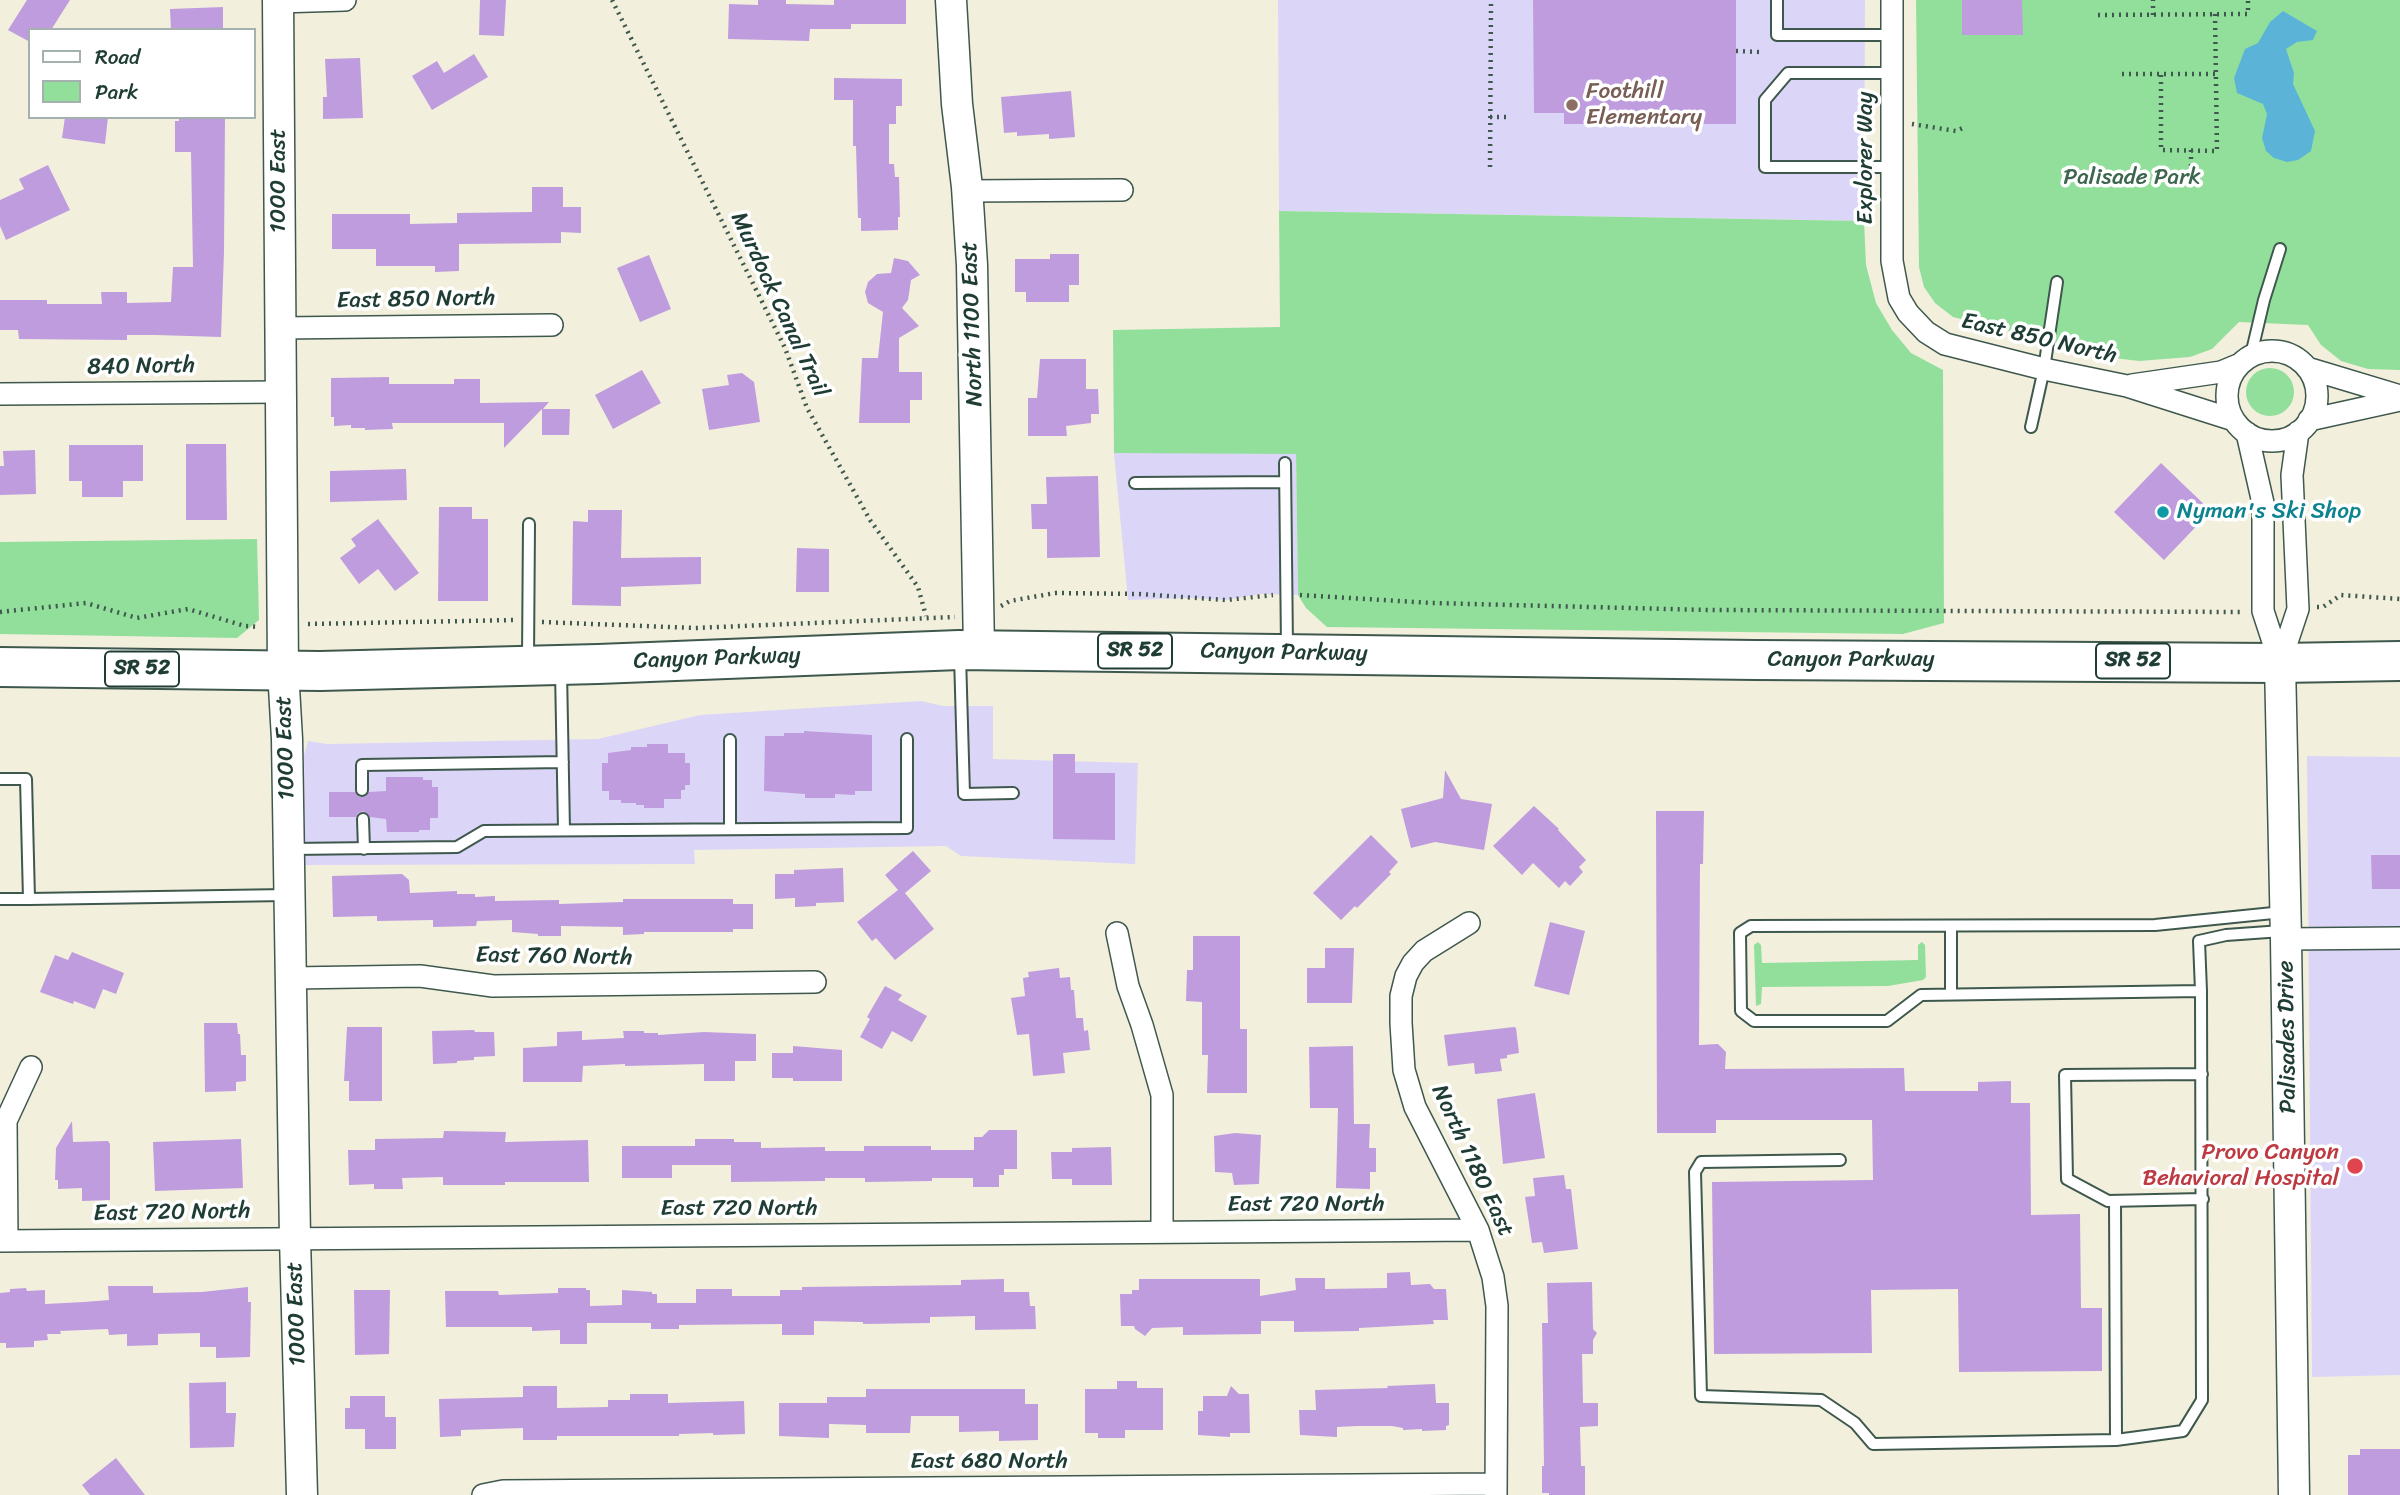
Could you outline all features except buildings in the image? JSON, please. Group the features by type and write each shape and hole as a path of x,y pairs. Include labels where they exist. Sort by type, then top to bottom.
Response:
{"highway":[{"name":"Canyon Parkway","path":"0,667 283,670 545,665 964,639 1287,653 1755,660 2280,663 2400,661"}],"street":[{"path":"278,1 345,0"},
{"name":"North 1100 East","path":"951,0 957,104 967,191 974,328 964,639"},
{"name":"Explorer Way","path":"1892,0 1892,261 1899,298 1908,313"},
{"name":"1000 East","path":"278,1 283,670 287,739 302,1495"},
{"path":"967,191 1122,190"},
{"name":"East 850 North","path":"1908,313 1927,332 1945,344 2127,386 2240,427"},
{"name":"East 850 North","path":"280,328 552,325"},
{"path":"2266,351 2281,352 2296,358 2308,368 2400,398 2303,426 2285,438 2272,440 2259,439 2240,427 2228,406 2227,392 2230,377 2245,360 2266,351"},
{"name":"East 850 North","path":"2127,386 2221,372 2245,360"},
{"path":"2303,426 2315,408 2317,394 2308,368"},
{"name":"840 North","path":"0,394 282,392"},
{"name":"Palisades Drive","path":"2280,663 2298,609 2292,475 2303,426"},
{"name":"Palisades Drive","path":"2240,427 2263,503 2263,611 2280,663 2294,1495"},
{"name":"North 1180 East","path":"1469,923 1424,951 1413,963 1406,975 1401,996 1401,1023 1404,1070 1415,1107 1478,1230 1493,1277 1497,1306 1496,1490"},
{"path":"2286,927 2400,938"},
{"path":"1117,933 1128,986 1163,1095 1163,1232"},
{"name":"East 760 North","path":"292,978 420,976 493,986 815,982"},
{"path":"4,1240 6,1121 31,1067"},
{"name":"East 720 North","path":"4,1240 1478,1230"},
{"name":"East 680 North","path":"483,1495 503,1491 1496,1490"}],"lane":[{"path":"1777,0 1777,35 1892,35"},
{"path":"1892,73 1788,73 1765,100 1765,167 1892,167"},
{"path":"2245,360 2280,249"},
{"path":"2031,427 2044,369 2057,282"},
{"path":"1285,463 1287,653"},
{"path":"1135,483 1285,482"},
{"path":"528,524 528,621 545,665 562,762 564,831"},
{"path":"964,639 964,794 1013,793"},
{"path":"288,849 457,848 484,831 907,828 907,739"},
{"path":"730,740 730,829"},
{"path":"362,790 362,765 562,762"},
{"path":"0,779 26,779 29,899"},
{"path":"363,819 364,849"},
{"path":"0,899 289,894"},
{"path":"2201,991 1921,995 1886,1021 1754,1021 1741,1011 1740,933 1751,926 2286,927"},
{"path":"1951,926 1951,994"},
{"path":"1840,1160 1701,1162 1695,1172 1701,1395 1821,1400 1855,1423 1873,1444 2116,1440 2183,1432 2202,1400 2203,1199 2199,941 2286,927"},
{"path":"2202,1074 2065,1075 2067,1179 2108,1200 2203,1199"},
{"path":"2115,1200 2116,1440"}],"path":[{"name":"Murdock Canal Trail","path":"612,0 785,348 807,408 870,520 918,587 926,616"},
{"path":"1490,167 1491,0"},
{"path":"2153,0 2153,15"},
{"path":"2098,15 2248,14 2248,0"},
{"path":"2161,75 2161,150 2217,151 2215,14"},
{"path":"1736,51 1760,52"},
{"path":"2122,75 2216,75"},
{"path":"1490,117 1509,117"},
{"path":"1904,124 1956,131 1965,127"},
{"path":"2191,150 2191,177"},
{"path":"1006,604 1055,593 1139,594 1226,600 1261,594 1497,605 1708,610 2232,612"},
{"path":"2323,607 2342,596 2400,599"},
{"path":"0,612 86,603 137,618 188,609 245,626 262,627"},
{"path":"306,628 309,623 528,621 695,628 926,616 964,639"}],"shaded area":[{"name":"Foothill Elementary","path":"1278,0 1865,0 1864,221 1279,211"},
{"path":"1114,453 1296,453 1298,595 1261,594 1226,600 1128,600"},
{"path":"921,701 943,706 993,706 993,759 1138,763 1135,864 961,856 946,846 694,850 695,864 305,865 304,755 308,741 327,744 598,739 700,715"},
{"name":"Provo Canyon Behavioral Hospital","path":"2307,756 2400,757 2400,1375 2312,1377"}],"green space":[{"name":"Palisade Park","path":"1916,0 2400,0 2400,370 2368,369 2341,361 2321,345 2308,325 2239,322 2212,349 2190,357 2139,361 2114,358 1953,317 1935,303 1924,287 1919,267"},
{"path":"1279,211 1864,221 1866,265 1876,303 1892,330 1911,353 1943,370 1944,623 1903,634 1327,627 1306,608 1298,595 1296,454 1114,453 1113,330 1280,327"},
{"path":"2270,368 2287,375 2294,392 2287,409 2270,416 2253,409 2246,392 2253,375"},
{"path":"257,539 259,620 237,638 0,634 0,542"},
{"path":"1758,942 1761,945 1762,963 1918,960 1918,945 1922,942 1925,945 1926,977 1923,980 1888,986 1762,987 1761,1004 1756,1006 1754,945"}],"water":[{"path":"2283,11 2317,31 2313,40 2297,42 2286,49 2294,73 2293,84 2315,131 2311,151 2298,160 2287,162 2274,158 2266,151 2262,138 2267,114 2263,104 2237,93 2234,78 2245,49 2258,43 2270,22"}],"place":[{"name":"Foothill Elementary","path":"1572,105"},
{"name":"Nyman's Ski Shop","path":"2163,512"},
{"name":"Provo Canyon Behavioral Hospital","path":"2355,1166"}]}
